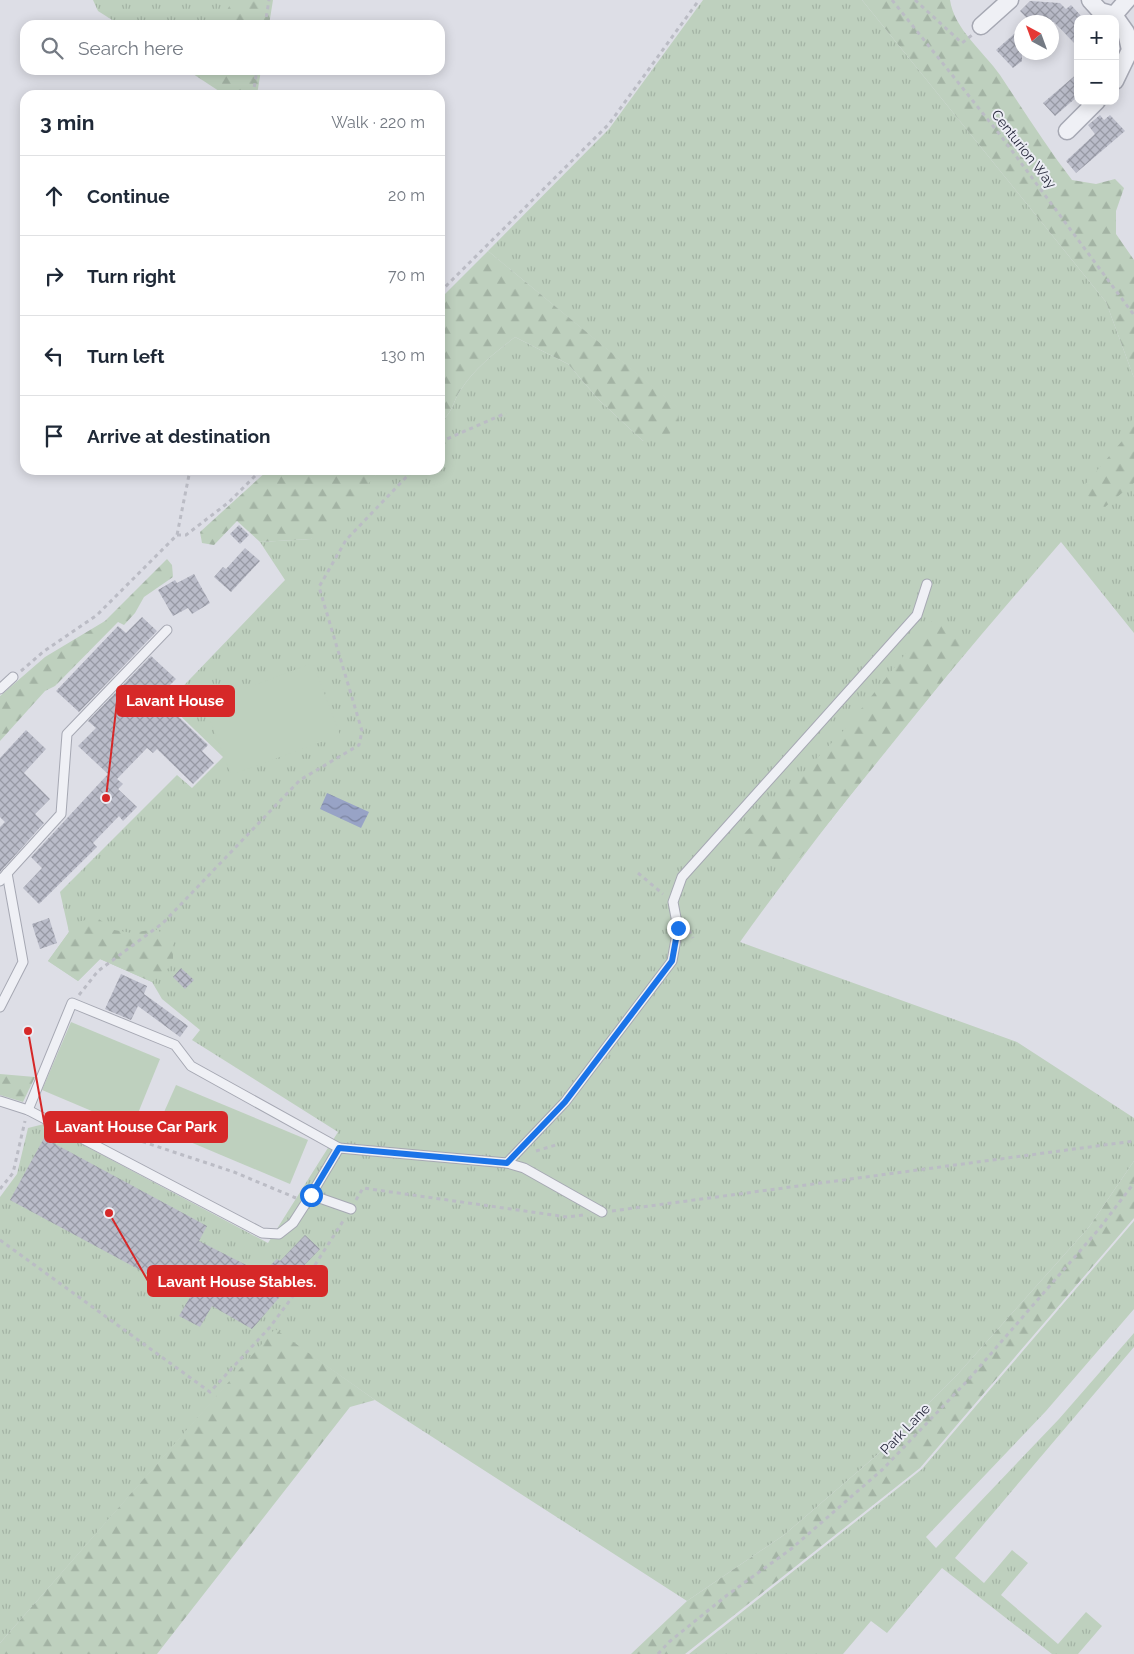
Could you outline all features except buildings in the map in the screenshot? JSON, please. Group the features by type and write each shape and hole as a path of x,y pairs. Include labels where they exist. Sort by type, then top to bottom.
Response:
{"street":[{"path":"981,26 1010,0"},
{"path":"1090,0 1100,11 1114,14 1126,32 1130,50 1119,73"},
{"path":"1114,14 1127,0"},
{"path":"1067,131 1093,105"}],"lane":[{"path":"511,1165 565,1102 672,961 678,928 673,902 682,877 917,615 927,584"},
{"path":"0,881 61,814 67,734 167,630"},
{"path":"0,689 13,677"},
{"path":"0,1007 23,962 7,873"},
{"path":"28,1110 72,1003 175,1045 191,1066 339,1148 511,1165 602,1212"},
{"path":"0,1101 28,1110 262,1233 279,1234 293,1223 339,1148"},
{"path":"309,1198 351,1210"}],"path":[{"path":"266,20 269,0"},
{"path":"445,287 610,124 699,0"},
{"name":"Centurion Way","path":"892,0 1001,136 1134,315"},
{"path":"915,0 962,43 981,26"},
{"path":"254,90 256,75"},
{"path":"445,440 506,413"},
{"path":"13,677 43,652 97,615 177,536 189,475"},
{"path":"177,536 186,535 229,502 256,475"},
{"path":"72,1003 98,970 163,923 300,780 359,745 362,731 319,587 346,540 407,475"},
{"path":"638,873 673,902"},
{"path":"0,1189 13,1172 28,1110"},
{"path":"71,1118 309,1198"},
{"path":"0,1240 210,1392 270,1327 308,1276 351,1210 362,1188 567,1217 1134,1141"},
{"path":"511,1165 532,1152 559,1144"},
{"name":"Park Lane","path":"658,1654 669,1642 719,1602 791,1549 883,1469 968,1379 1098,1229 1134,1183"}],"green space":[{"path":"93,0 255,0 252,20 112,20 98,11"},
{"path":"233,0 273,0 270,20 221,20"},
{"path":"703,0 862,0 1106,302 1134,378 1134,633 1061,542 896,738 816,839 740,942 1017,1042 1134,1118 1134,1161 1089,1227 957,1375 877,1455 784,1535 687,1601 375,1400 275,1330 0,1643 0,1197 17,1174 28,1128 44,1124 268,1243 338,1132 192,1040 200,1030 162,999 152,982 100,959 78,981 48,961 69,932 60,892 177,775 192,788 223,757 167,703 285,580 260,542 311,539 376,475 445,475 445,418 459,393 474,373 515,337 568,364 599,400 643,441 678,408 488,251 609,129"},
{"path":"862,0 950,0 957,21 963,30 1000,75 1072,180 1096,184 1115,179 1124,188 1116,211 1116,234 1134,260 1134,378 1106,302"},
{"path":"195,75 260,75 258,90 217,90"},
{"path":"488,251 679,408 678,431 643,441 599,400 568,364 515,337 474,373 459,393 445,418 445,294"},
{"path":"1134,415 1134,483 1105,507 1092,502 1083,487 1122,441"},
{"path":"263,475 376,475 321,535 311,539 260,542 237,521 214,545 202,543 200,532"},
{"path":"167,559 172,565 173,577 144,597 135,613 124,625 118,622 55,686 45,691 0,741 0,696 45,657 105,621"},
{"path":"935,617 974,642 800,858 764,861 740,838 845,729"},
{"path":"313,663 340,735 231,775 204,704"},
{"path":"96,917 114,930 132,933 155,929 173,939 173,964 152,982 100,959 78,981 48,961 69,932 68,925"},
{"path":"71,1022 160,1059 132,1128 42,1090"},
{"path":"0,1074 35,1077 23,1102 0,1095"},
{"path":"176,1085 308,1140 290,1184 157,1128"},
{"path":"1134,1161 1134,1218 920,1468 685,1654 631,1654 687,1601 784,1535 877,1455 957,1375 1089,1227"},
{"path":"1134,1221 1134,1309 1046,1411 926,1537 936,1548 1059,1419 1134,1333 1134,1347 955,1558 984,1583 1012,1550 1028,1563 1001,1595 1058,1644 1086,1612 1102,1626 1078,1654 1052,1654 942,1568 887,1633 871,1621 843,1654 689,1654 922,1469"},
{"path":"275,1329 375,1400 350,1407 157,1654 0,1654 0,1643"}],"water":[{"path":"327,793 369,812 361,828 320,809"}],"place":[{"name":"Lavant House","path":"106,798"},
{"name":"Lavant House Car Park","path":"28,1031"},
{"name":"Lavant House Stables.","path":"109,1213"}],"route":[{"path":"311,1195 339,1148 507,1163 565,1102 672,961 678,928"}]}
